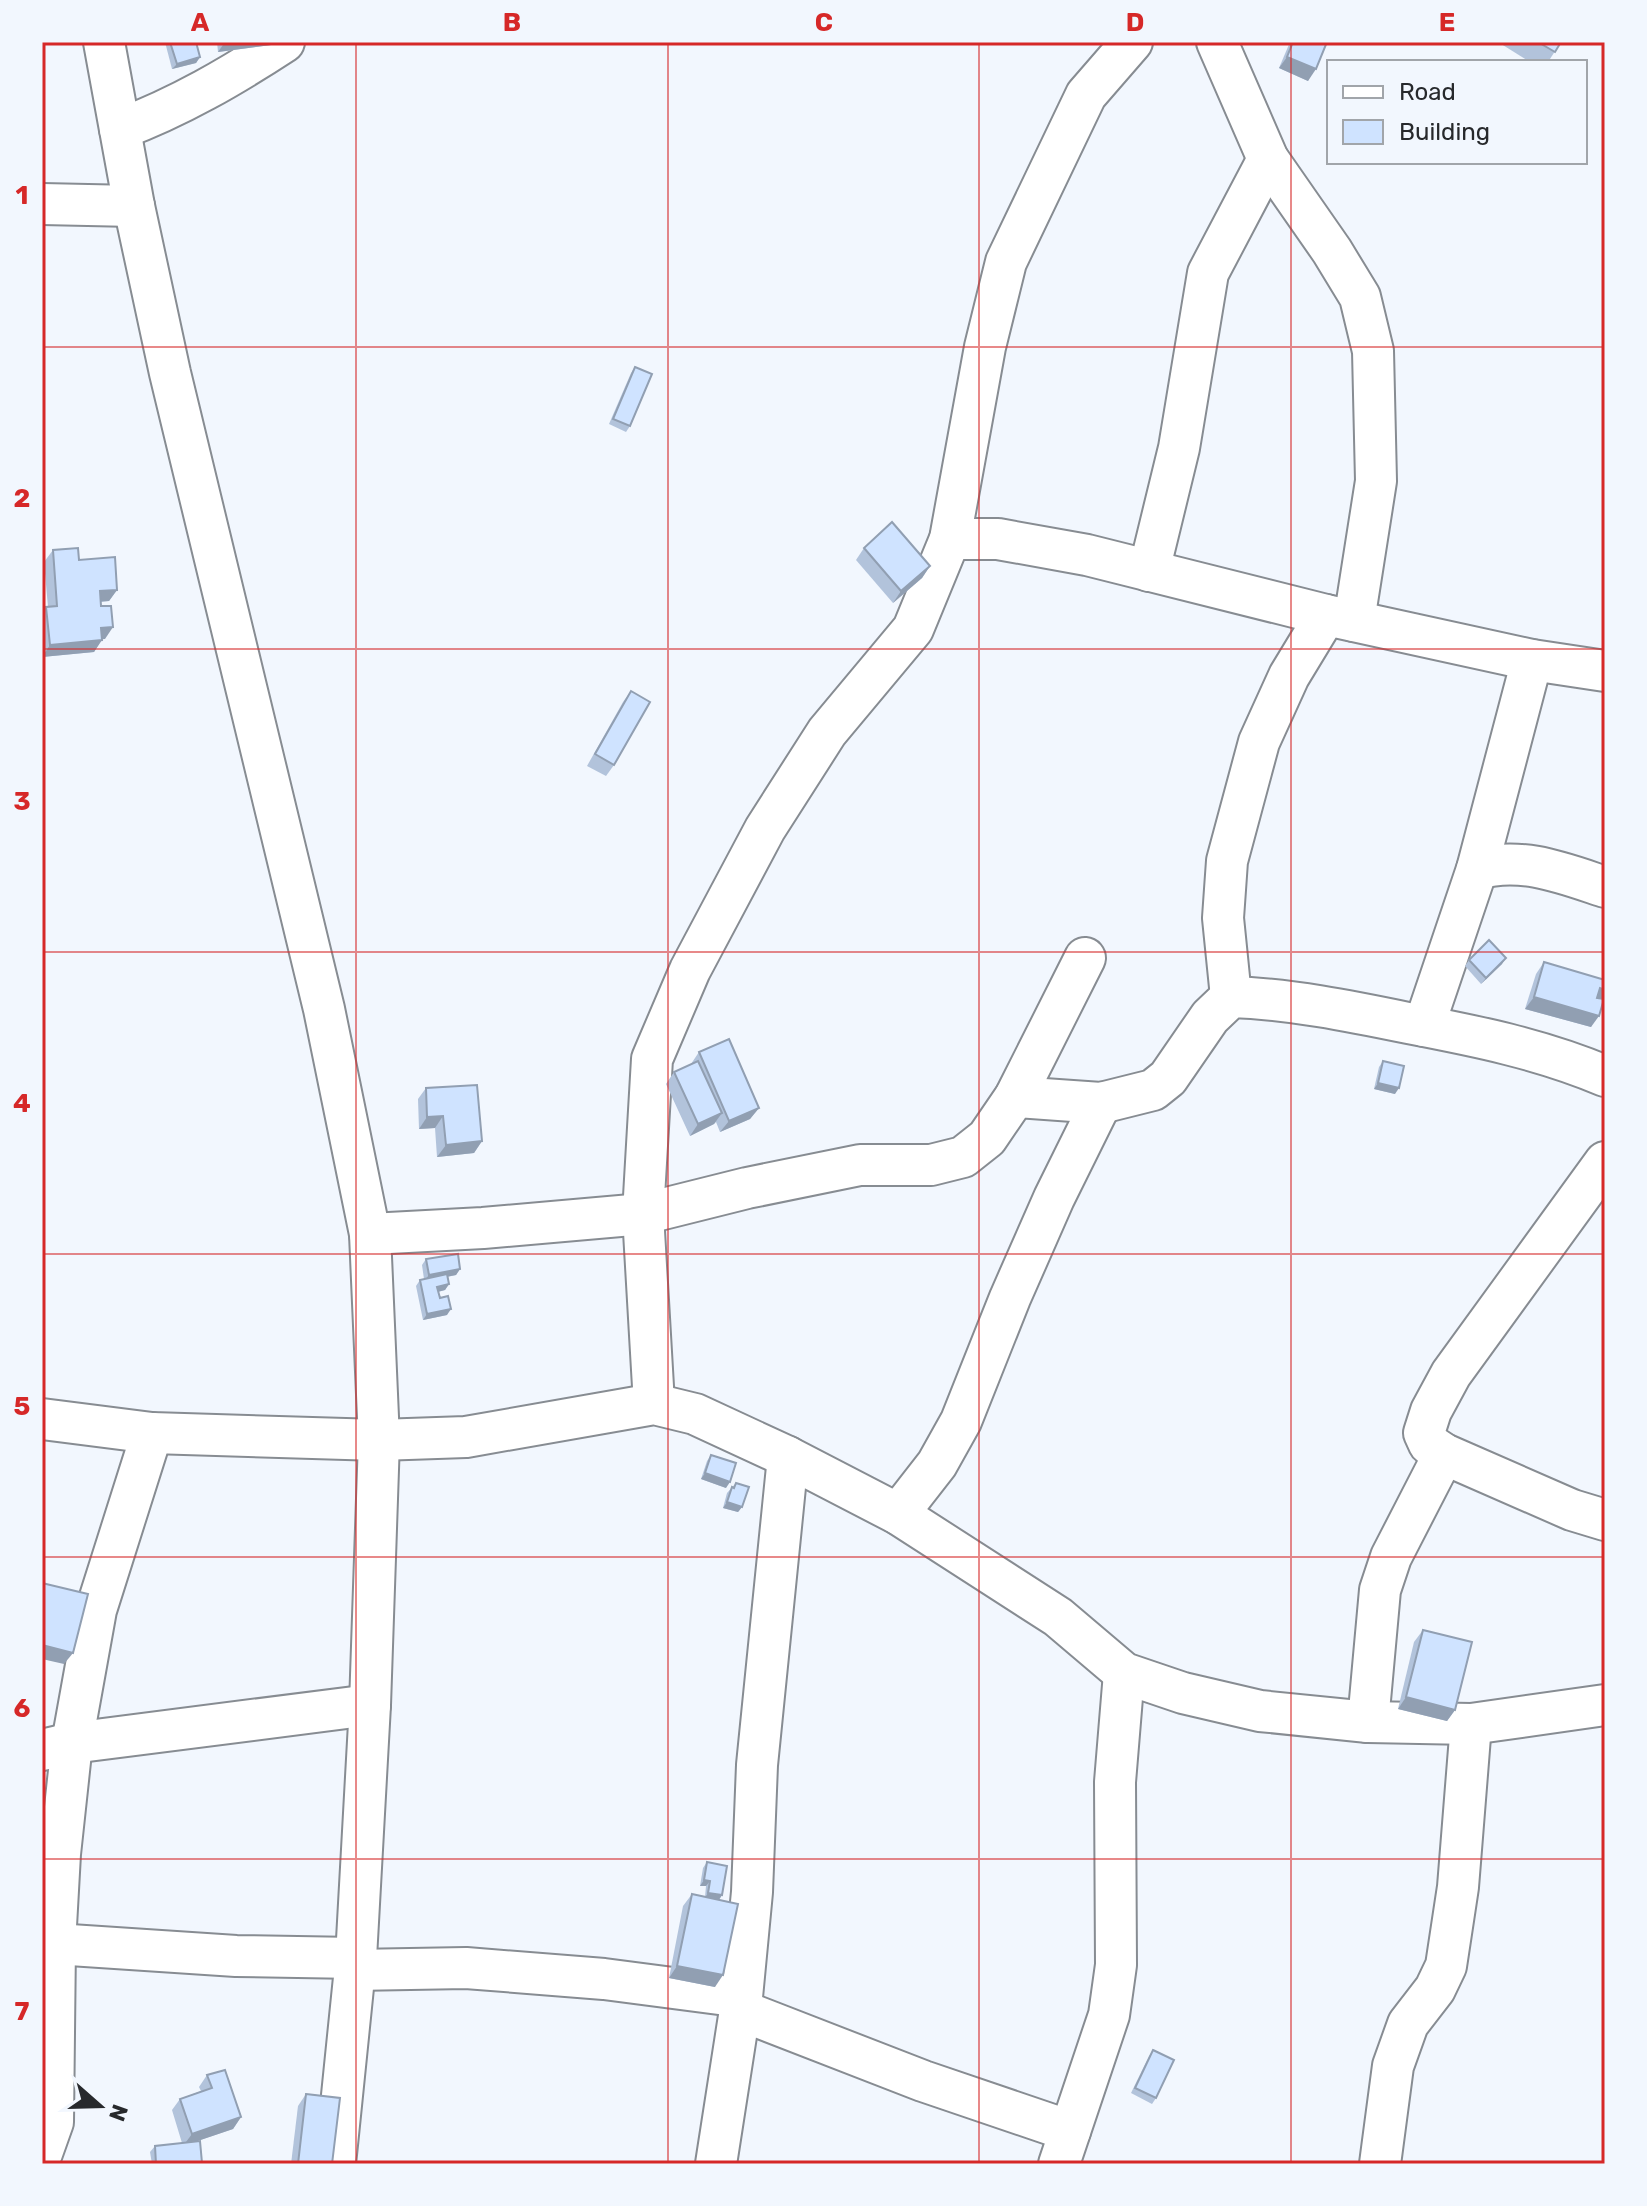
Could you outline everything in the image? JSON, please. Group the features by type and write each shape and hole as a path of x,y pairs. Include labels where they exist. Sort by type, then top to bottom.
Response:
{"street":[{"path":"104,42 134,206 207,531 324,1009 370,1234 379,1440 370,1705 355,1964 335,2164"},
{"path":"120,129 163,113 233,75 284,42"},
{"path":"654,1404 643,1214 652,1059 690,970 765,829 827,732 913,629 950,539 985,347 1006,262 1086,95 1132,42"},
{"path":"1217,42 1268,159 1360,297 1373,351 1376,481 1340,618 1289,676 1259,742 1227,861 1223,918 1231,997"},
{"path":"1149,571 1179,448 1208,273 1268,159"},
{"path":"42,204 134,206"},
{"path":"950,539 998,539 1087,555 1340,618 1532,660 1605,671"},
{"path":"1424,1026 1477,869 1532,660"},
{"path":"1477,869 1498,863 1521,864 1553,870 1605,887"},
{"path":"370,1234 643,1214 747,1188 860,1165 931,1165 963,1157 987,1138 1015,1097 1085,958"},
{"path":"1015,1097 1101,1103 1153,1090 1168,1078 1210,1017 1231,997 1259,998 1499,1040 1568,1060 1605,1076"},
{"path":"898,1514 937,1464 961,1421 1035,1241 1101,1103"},
{"path":"1605,1162 1451,1374 1431,1411 1424,1433 1429,1444 1444,1454 1572,1510 1605,1520"},
{"path":"42,1419 152,1433 379,1440 466,1437 654,1404 695,1414 788,1457 898,1514 1058,1617 1124,1673 1183,1693 1260,1711 1368,1722 1471,1724 1605,1705"},
{"path":"42,2153 53,2122 55,1944 60,1854 57,1747 152,1433"},
{"path":"1368,1722 1380,1590 1391,1557 1444,1454"},
{"path":"716,2164 741,2004 752,1892 757,1765 788,1457"},
{"path":"55,1944 604,1979 741,2004 923,2081 1064,2148 1109,2015 1116,1965 1115,1782 1124,1673"},
{"path":"57,1747 370,1705"},
{"path":"1380,2164 1393,2066 1408,2024 1435,1989 1446,1966 1458,1887 1471,1724"}],"building":[{"path":"170,42 196,42 200,57 177,64"},
{"path":"1293,42 1327,42 1316,69 1287,57"},
{"path":"1538,42 1561,42 1555,52"},
{"path":"635,367 652,374 630,426 613,419"},
{"path":"892,522 930,566 901,591 864,548"},
{"path":"78,548 79,560 115,557 117,590 100,591 101,606 111,606 113,627 101,628 102,640 50,645 46,607 57,606 53,550"},
{"path":"631,691 650,702 614,765 595,754"},
{"path":"1489,940 1506,958 1486,978 1469,960"},
{"path":"1544,962 1605,980 1605,990 1600,988 1597,998 1604,999 1599,1016 1534,997"},
{"path":"729,1039 759,1108 729,1121 699,1052"},
{"path":"698,1061 722,1113 698,1124 674,1072"},
{"path":"1383,1061 1404,1066 1399,1088 1378,1083"},
{"path":"477,1085 482,1141 446,1145 443,1116 427,1117 426,1088"},
{"path":"458,1254 460,1269 429,1275 426,1259"},
{"path":"447,1274 449,1284 437,1287 440,1298 448,1296 451,1309 427,1314 420,1280"},
{"path":"711,1455 736,1463 730,1482 705,1473"},
{"path":"736,1483 749,1487 742,1507 727,1502"},
{"path":"42,1583 88,1594 73,1653 42,1645"},
{"path":"1423,1630 1472,1642 1455,1710 1406,1697"},
{"path":"707,1862 727,1866 722,1895 708,1893 710,1881 704,1880"},
{"path":"692,1894 738,1904 723,1975 677,1966"},
{"path":"1153,2050 1174,2060 1156,2098 1135,2088"},
{"path":"225,2070 241,2117 192,2134 180,2099 212,2088 207,2075"},
{"path":"306,2094 340,2098 332,2164 298,2164"},
{"path":"200,2141 202,2163 156,2164 155,2146"}]}
